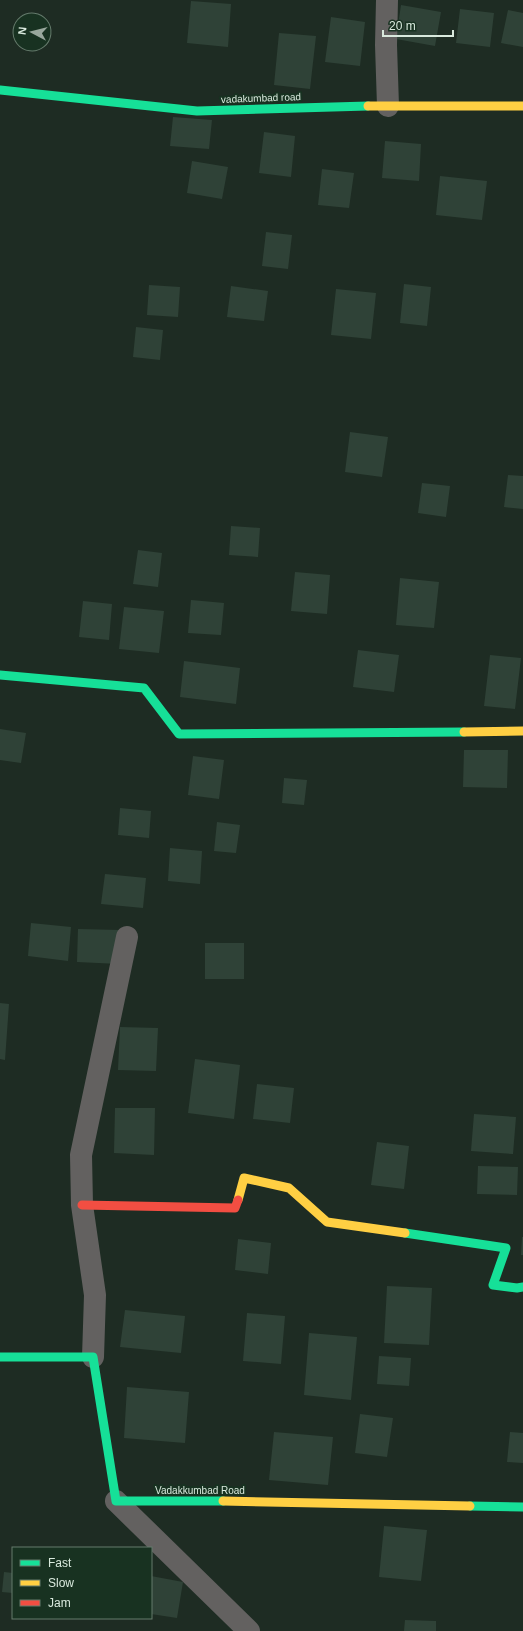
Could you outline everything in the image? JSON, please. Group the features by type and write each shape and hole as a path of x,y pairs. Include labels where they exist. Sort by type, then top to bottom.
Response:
{"street":[{"path":"387,0 386,45 388,106"},
{"name":"vadakumbad road","path":"0,90 197,111 388,106 523,106"},
{"path":"0,675 144,688 179,734 523,730"},
{"path":"127,936 81,1155 82,1205 95,1295 93,1357 116,1501 249,1631"},
{"path":"82,1205 235,1208 244,1178 289,1188 327,1222 506,1248 493,1286 523,1287"},
{"path":"0,1357 93,1357"},
{"name":"Vadakkumbad Road","path":"116,1501 268,1500 523,1506"}],"building":[{"path":"191,1 231,4 228,47 187,43"},
{"path":"401,5 441,12 435,46 396,39"},
{"path":"460,9 494,13 490,47 456,43"},
{"path":"508,10 523,13 523,47 501,43"},
{"path":"331,17 365,22 360,66 325,62"},
{"path":"279,33 316,36 310,89 274,85"},
{"path":"173,117 212,120 209,149 170,146"},
{"path":"264,132 295,136 291,177 259,173"},
{"path":"385,141 421,144 419,181 382,178"},
{"path":"192,161 228,167 222,199 187,193"},
{"path":"322,169 354,173 349,208 318,205"},
{"path":"440,176 487,181 482,220 436,215"},
{"path":"266,232 292,235 288,269 262,266"},
{"path":"404,284 431,287 427,326 400,323"},
{"path":"149,285 180,287 178,317 147,315"},
{"path":"231,286 268,291 264,321 227,317"},
{"path":"336,289 376,293 371,339 331,335"},
{"path":"136,327 163,330 160,360 133,357"},
{"path":"350,432 388,437 382,477 345,472"},
{"path":"508,475 523,476 523,509 504,507"},
{"path":"422,483 450,486 446,517 418,513"},
{"path":"231,526 260,528 258,557 229,555"},
{"path":"138,550 162,553 158,587 133,584"},
{"path":"295,572 330,575 327,614 291,611"},
{"path":"400,578 439,582 434,628 396,625"},
{"path":"191,600 224,603 221,635 188,633"},
{"path":"83,601 112,604 109,640 79,637"},
{"path":"124,607 164,611 159,653 119,649"},
{"path":"358,650 399,655 394,692 353,687"},
{"path":"490,655 521,658 515,709 484,706"},
{"path":"184,661 240,668 236,704 180,697"},
{"path":"0,729 26,733 21,763 0,760"},
{"path":"464,750 508,750 507,788 463,787"},
{"path":"193,756 224,760 219,799 188,795"},
{"path":"284,778 307,780 304,805 282,803"},
{"path":"120,808 151,811 149,838 118,835"},
{"path":"217,822 240,825 236,853 214,851"},
{"path":"170,848 202,851 200,884 168,881"},
{"path":"105,874 146,878 143,908 101,904"},
{"path":"31,923 71,927 68,961 28,956"},
{"path":"78,929 120,930 119,964 77,962"},
{"path":"205,943 244,943 244,979 205,979"},
{"path":"0,1003 9,1004 5,1060 0,1059"},
{"path":"120,1027 158,1028 156,1071 118,1070"},
{"path":"195,1059 240,1065 234,1119 188,1113"},
{"path":"257,1084 294,1088 290,1123 253,1119"},
{"path":"115,1108 155,1108 154,1155 114,1153"},
{"path":"474,1114 516,1117 513,1154 471,1151"},
{"path":"377,1142 409,1146 404,1189 371,1185"},
{"path":"478,1166 518,1167 517,1195 477,1194"},
{"path":"522,1237 523,1255 521,1255"},
{"path":"238,1239 271,1243 268,1274 235,1270"},
{"path":"387,1286 432,1288 429,1345 384,1343"},
{"path":"125,1310 185,1316 181,1353 120,1347"},
{"path":"247,1313 285,1316 281,1364 243,1361"},
{"path":"309,1333 357,1337 351,1400 304,1395"},
{"path":"379,1356 411,1358 409,1386 377,1384"},
{"path":"127,1387 189,1392 185,1443 124,1438"},
{"path":"360,1414 393,1418 387,1457 355,1453"},
{"path":"274,1432 333,1437 328,1485 269,1480"},
{"path":"510,1432 523,1433 523,1463 507,1462"},
{"path":"384,1526 427,1530 421,1581 379,1577"},
{"path":"4,1572 12,1573 12,1593 2,1592"},
{"path":"152,1576 183,1582 177,1618 152,1614"},
{"path":"405,1620 436,1621 436,1631 404,1631"}],"traffic: fast":[{"path":"0,90 197,111 368,106"},
{"path":"0,675 144,688 179,734 464,732"},
{"path":"405,1233 506,1248 493,1285 517,1288 523,1287"},
{"path":"0,1357 93,1357 116,1501 223,1501"},
{"path":"470,1506 523,1507"}],"traffic: slow":[{"path":"368,106 523,106"},
{"path":"464,732 523,731"},
{"path":"238,1200 244,1178 289,1188 327,1222 405,1233"},
{"path":"223,1501 470,1506"}],"traffic: jam":[{"path":"82,1205 235,1208 238,1200"}]}
